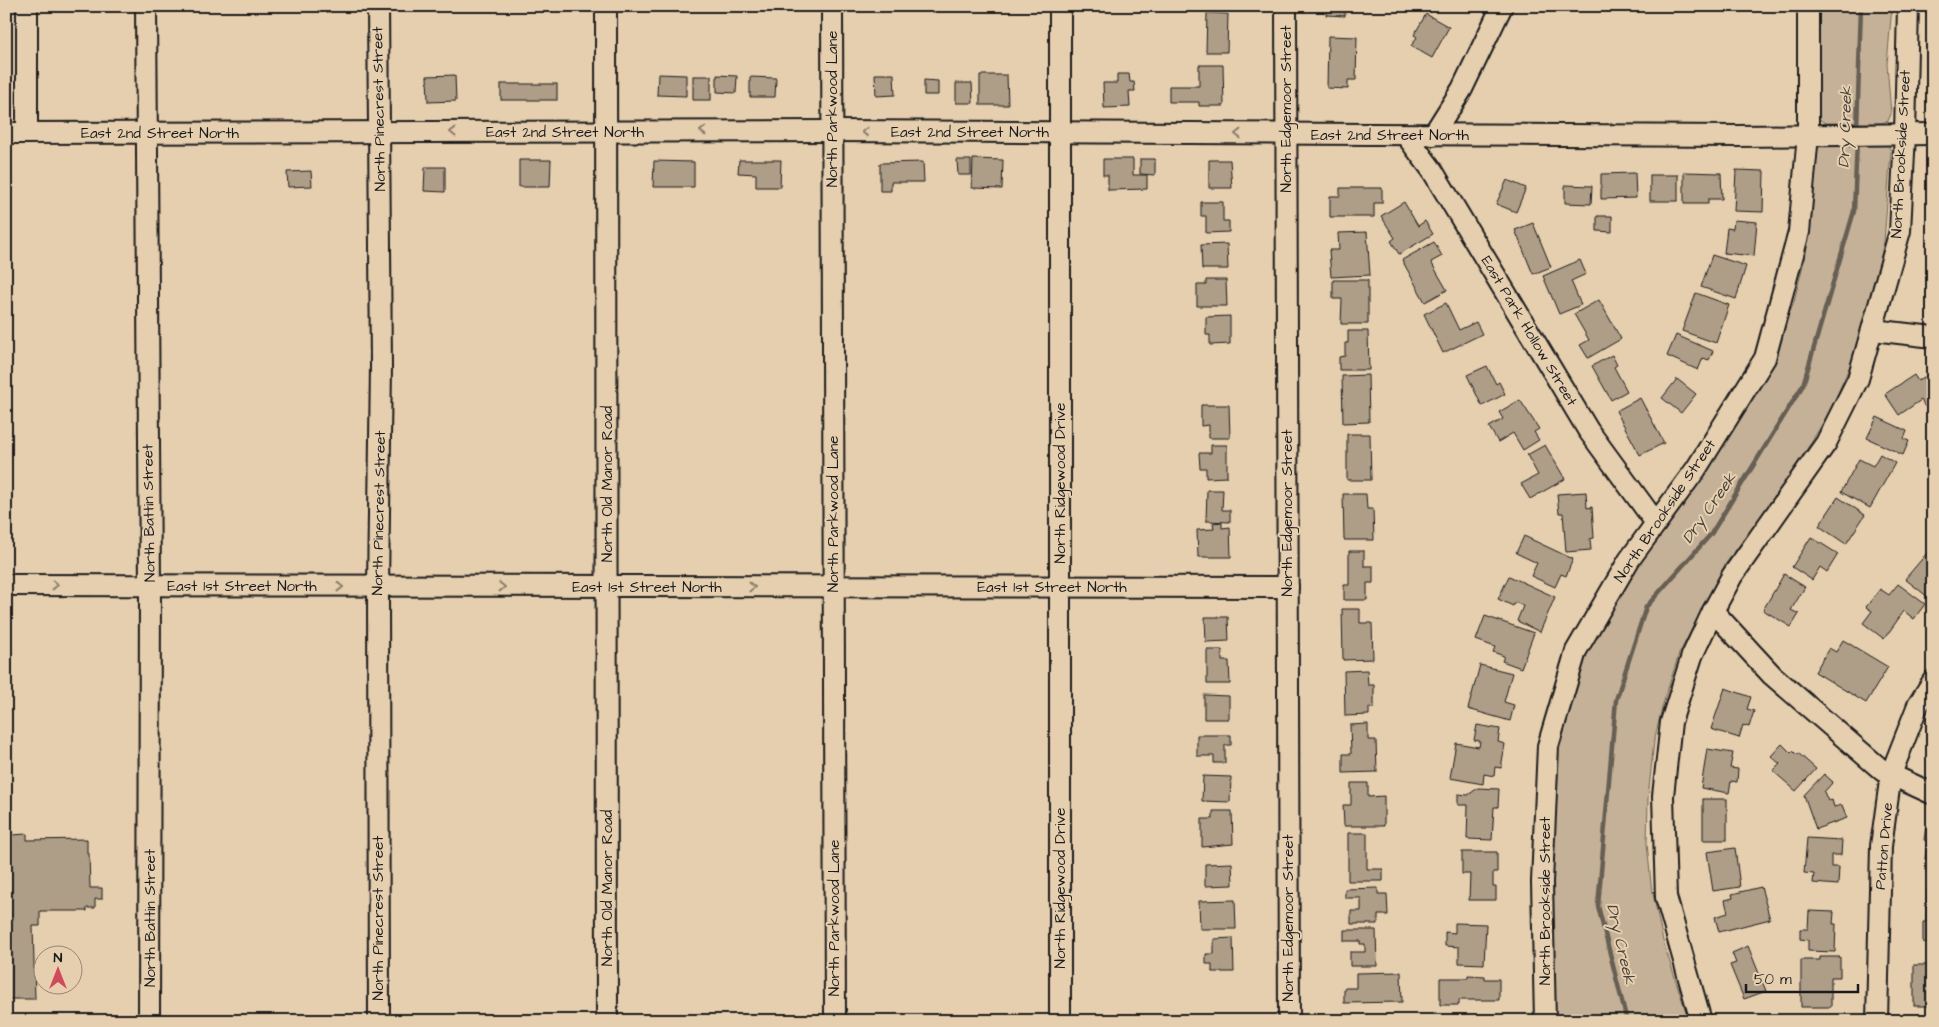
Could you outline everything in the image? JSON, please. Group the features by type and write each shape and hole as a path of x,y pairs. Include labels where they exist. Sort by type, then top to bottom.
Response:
{"street":[{"path":"27,6 27,133"},
{"name":"North Battin Street","path":"146,6 150,586 149,1021"},
{"name":"North Pinecrest Street","path":"378,6 381,366 378,587 378,1021"},
{"name":"North Old Manor Road","path":"606,6 608,1021"},
{"name":"North Parkwood Lane","path":"832,6 835,1021"},
{"name":"North Ridgewood Drive","path":"1060,6 1060,1021"},
{"name":"North Edgemoor Street","path":"1286,6 1289,1021"},
{"path":"1433,136 1462,90 1502,6"},
{"name":"North Brookside Street","path":"1545,1021 1542,882 1548,746 1576,651 1629,560 1696,469 1765,358 1799,232 1816,135 1808,6"},
{"name":"North Brookside Street","path":"1701,1021 1666,897 1663,796 1671,722 1692,656 1713,611 1742,562 1826,443 1858,379 1900,231 1897,134 1908,6"},
{"name":"East 2nd Street North","path":"6,133 832,132 1433,136 1933,134"},
{"name":"East Park Hollow Street","path":"1406,135 1432,170 1588,430 1656,524"},
{"path":"1873,330 1933,337"},
{"name":"East 1st Street North","path":"6,585 1288,587"},
{"path":"1713,611 1772,675 1883,771 1933,794"},
{"name":"Patton Drive","path":"1877,1021 1881,846 1891,774 1918,705 1933,681"}],"shaded area":[{"path":"1816,6 1892,6 1887,64 1891,114 1888,121 1881,123 1825,123 1819,119 1816,113"},
{"path":"1824,143 1880,143 1888,145 1891,151 1884,242 1874,289 1853,359 1830,411 1775,499 1726,563 1679,654 1663,704 1654,741 1648,798 1647,843 1651,884 1663,941 1689,1021 1552,1021 1550,826 1558,734 1587,646 1637,560 1736,425 1761,386 1794,301 1806,253 1812,213 1813,159 1817,146"}],"building":[{"path":"1327,6 1345,6 1345,16 1326,15"},
{"path":"1207,13 1228,14 1227,52 1206,52"},
{"path":"1426,14 1449,27 1432,58 1411,46 1417,37 1414,35"},
{"path":"1328,36 1357,37 1356,80 1348,80 1348,89 1327,88"},
{"path":"1199,65 1223,65 1224,106 1199,106 1199,102 1169,102 1169,86 1199,86"},
{"path":"658,74 686,75 686,96 657,95"},
{"path":"875,74 894,74 895,95 876,96"},
{"path":"1117,74 1129,74 1130,82 1134,82 1135,91 1129,91 1130,107 1104,108 1103,83 1117,83"},
{"path":"455,75 456,101 428,102 427,76"},
{"path":"717,75 737,76 736,93 717,92"},
{"path":"980,75 1007,75 1008,105 980,105"},
{"path":"693,76 711,76 711,100 693,100"},
{"path":"750,77 776,78 775,97 750,97"},
{"path":"924,80 938,81 938,95 924,95"},
{"path":"956,83 972,83 973,103 956,103"},
{"path":"501,84 557,84 557,100 501,100"},
{"path":"973,159 1003,160 1002,189 972,188"},
{"path":"1103,159 1133,159 1133,175 1147,175 1147,189 1108,190 1108,175 1103,175"},
{"path":"1140,159 1155,159 1155,175 1140,174"},
{"path":"519,160 551,160 550,187 519,187"},
{"path":"739,160 781,160 780,187 756,187 756,174 738,173"},
{"path":"957,160 971,160 971,175 958,175"},
{"path":"1209,160 1230,160 1232,188 1209,188"},
{"path":"654,161 694,162 694,187 653,187"},
{"path":"923,162 924,182 891,182 891,191 880,191 880,163"},
{"path":"425,167 445,167 445,192 424,191"},
{"path":"1736,170 1764,171 1763,212 1734,211"},
{"path":"311,171 312,186 288,187 287,172"},
{"path":"1684,172 1721,173 1722,199 1708,199 1708,204 1684,204"},
{"path":"1635,173 1636,198 1601,199 1601,174"},
{"path":"1650,175 1678,175 1678,201 1650,201"},
{"path":"1507,180 1526,188 1516,212 1496,204"},
{"path":"1565,185 1592,186 1591,204 1565,203"},
{"path":"1340,188 1382,188 1382,203 1374,203 1374,217 1330,217 1330,196 1340,196"},
{"path":"1201,202 1223,202 1223,221 1229,221 1229,232 1206,233 1206,216 1201,216"},
{"path":"1404,202 1418,226 1425,221 1433,234 1399,254 1391,241 1395,238 1381,216"},
{"path":"1597,216 1612,216 1612,232 1597,231"},
{"path":"1734,220 1757,222 1754,256 1724,253 1727,228 1733,229"},
{"path":"1533,223 1551,267 1533,274 1515,230"},
{"path":"1367,232 1370,275 1331,277 1329,250 1339,250 1338,233"},
{"path":"1434,242 1442,256 1431,262 1447,290 1425,302 1402,260"},
{"path":"1227,244 1228,269 1202,269 1201,245"},
{"path":"1712,255 1746,266 1736,299 1701,287"},
{"path":"1580,260 1586,274 1571,281 1581,305 1559,314 1543,276"},
{"path":"1206,280 1226,280 1227,306 1197,306 1197,285 1206,285"},
{"path":"1333,280 1368,280 1368,324 1341,324 1342,299 1333,299"},
{"path":"1696,293 1729,305 1716,343 1682,331"},
{"path":"1599,300 1621,339 1588,358 1580,345 1589,340 1574,314"},
{"path":"1446,303 1459,330 1476,322 1482,334 1443,353 1424,314"},
{"path":"1230,316 1230,344 1210,345 1210,335 1206,335 1206,317"},
{"path":"1348,331 1368,331 1369,370 1339,370 1339,357 1345,356 1345,343 1348,343"},
{"path":"1676,335 1713,351 1709,360 1703,358 1698,370 1667,356"},
{"path":"1612,355 1617,365 1614,367 1627,391 1611,400 1592,366"},
{"path":"1487,366 1496,384 1499,382 1505,394 1482,406 1467,375"},
{"path":"1930,373 1933,378 1933,401 1925,407 1921,400 1899,415 1885,394 1914,375 1918,381"},
{"path":"1368,375 1369,422 1343,423 1342,376"},
{"path":"1677,379 1696,394 1681,413 1662,398"},
{"path":"1640,398 1664,443 1640,455 1616,411"},
{"path":"1520,400 1539,429 1534,432 1539,440 1523,450 1513,433 1498,442 1489,427 1503,419 1499,412"},
{"path":"1201,405 1229,405 1230,438 1209,438 1209,425 1201,426"},
{"path":"1877,417 1907,431 1904,439 1909,441 1903,455 1867,438"},
{"path":"1347,434 1370,434 1371,480 1347,480"},
{"path":"1211,445 1227,445 1227,477 1206,478 1206,468 1200,468 1199,453 1211,453"},
{"path":"1545,445 1565,479 1530,499 1521,484 1538,475 1527,455"},
{"path":"1880,454 1895,463 1870,508 1841,492 1859,459 1873,466"},
{"path":"1207,490 1223,490 1222,510 1230,510 1230,522 1206,521"},
{"path":"1586,492 1587,508 1592,507 1594,538 1590,539 1591,550 1566,552 1563,513 1559,513 1557,494"},
{"path":"1343,494 1366,494 1367,509 1373,509 1374,540 1344,540"},
{"path":"1838,497 1865,515 1846,544 1819,526"},
{"path":"1222,522 1222,528 1230,527 1231,557 1198,557 1197,530 1214,529 1213,523"},
{"path":"1524,536 1573,559 1566,576 1561,574 1555,587 1531,576 1537,563 1516,553"},
{"path":"1811,537 1838,554 1827,572 1820,567 1812,580 1792,567"},
{"path":"1933,546 1933,591 1928,597 1905,579"},
{"path":"1349,551 1364,551 1364,566 1373,566 1373,583 1367,583 1367,600 1344,600 1344,585 1349,585"},
{"path":"1784,574 1805,587 1791,610 1799,614 1791,627 1763,610"},
{"path":"1509,576 1555,597 1540,632 1517,621 1523,606 1515,602 1513,606 1498,599"},
{"path":"1898,584 1925,604 1914,619 1904,611 1884,639 1863,623 1872,611 1866,607 1880,589 1889,595"},
{"path":"1342,609 1360,609 1360,623 1372,623 1373,659 1343,660"},
{"path":"1485,616 1534,633 1521,668 1502,661 1504,656 1493,652 1495,647 1476,640"},
{"path":"1205,617 1228,617 1229,641 1206,642"},
{"path":"1843,640 1888,667 1866,703 1815,672 1829,648 1836,652"},
{"path":"1207,650 1222,650 1222,661 1229,661 1230,684 1207,684"},
{"path":"1480,665 1512,673 1504,702 1514,705 1510,721 1468,709"},
{"path":"1367,670 1368,685 1374,685 1374,708 1369,708 1369,715 1345,716 1344,671"},
{"path":"1725,688 1751,697 1747,709 1754,711 1749,727 1743,725 1739,738 1711,729"},
{"path":"1204,695 1229,696 1229,719 1204,719"},
{"path":"1368,724 1368,740 1376,740 1377,772 1343,773 1343,754 1351,754 1350,725"},
{"path":"1477,725 1500,729 1498,742 1505,744 1501,768 1495,767 1494,776 1484,774 1483,784 1450,778 1456,743 1479,747 1480,741 1474,740"},
{"path":"1197,735 1231,735 1231,745 1225,745 1225,763 1214,763 1214,756 1197,756"},
{"path":"1782,744 1791,753 1793,751 1797,755 1798,753 1816,769 1796,791 1773,771 1780,764 1771,756"},
{"path":"1707,749 1733,753 1730,768 1738,769 1737,782 1731,781 1729,793 1701,788"},
{"path":"1824,774 1833,782 1824,792 1828,801 1832,800 1834,807 1842,805 1847,818 1816,829 1804,795"},
{"path":"1203,776 1231,777 1230,802 1202,801"},
{"path":"1351,783 1368,783 1368,797 1384,796 1384,826 1344,826 1343,805 1351,805"},
{"path":"1478,788 1499,789 1498,807 1494,807 1492,840 1467,839 1468,805 1458,805 1458,794 1468,795"},
{"path":"1703,799 1727,799 1727,840 1703,840"},
{"path":"1213,811 1232,811 1233,844 1202,847 1202,819 1213,819"},
{"path":"1926,826 1933,826 1933,873 1927,873 1929,859 1925,859 1927,841 1924,840"},
{"path":"6,827 12,827 12,835 27,834 27,840 87,839 90,888 102,888 102,899 95,899 95,908 87,908 87,911 40,911 40,926 33,926 32,994 35,994 35,999 6,999 6,980 8,980"},
{"path":"1348,833 1367,833 1367,869 1383,869 1383,881 1348,881"},
{"path":"1807,838 1842,840 1841,855 1831,855 1831,867 1839,867 1838,885 1813,883 1814,874 1804,873"},
{"path":"1735,848 1740,887 1713,891 1707,852"},
{"path":"1462,852 1497,852 1497,872 1493,872 1493,887 1496,887 1496,900 1469,900 1470,874 1462,874"},
{"path":"1232,863 1233,885 1205,886 1205,864"},
{"path":"1761,887 1770,919 1719,932 1715,917 1728,913 1725,900 1733,898 1732,894"},
{"path":"1378,888 1378,894 1387,894 1388,915 1378,915 1378,924 1351,924 1351,911 1361,911 1361,898 1345,898 1345,889"},
{"path":"1927,888 1933,888 1933,950 1929,949 1929,943 1923,942 1923,922 1926,922"},
{"path":"1235,900 1236,929 1200,929 1199,901"},
{"path":"1809,911 1834,912 1833,924 1836,924 1835,952 1808,951 1808,940 1800,939 1800,929 1808,929"},
{"path":"1455,923 1486,924 1484,964 1459,963 1459,947 1445,946 1445,932 1455,933"},
{"path":"1344,930 1376,930 1377,966 1350,966 1350,952 1365,952 1365,944 1360,944 1360,941 1344,941"},
{"path":"1233,938 1234,972 1212,972 1212,964 1206,964 1206,954 1214,954 1214,939"},
{"path":"1748,946 1766,991 1744,999 1730,965 1736,963 1732,953"},
{"path":"1820,957 1840,957 1840,977 1831,977 1831,1007 1801,1007 1801,960 1820,960"},
{"path":"1914,965 1933,965 1933,1006 1914,1006"},
{"path":"1401,972 1402,1002 1344,1003 1344,988 1356,988 1356,973"},
{"path":"1468,975 1485,976 1485,979 1499,979 1499,1000 1459,1000 1459,1005 1440,1005 1440,978 1468,978"}],"waterway":[{"name":"Dry Creek","path":"1857,130 1861,6"},
{"name":"Dry Creek","path":"1627,1021 1598,906 1616,700 1646,607 1711,534 1803,385 1854,211 1857,140"}]}
